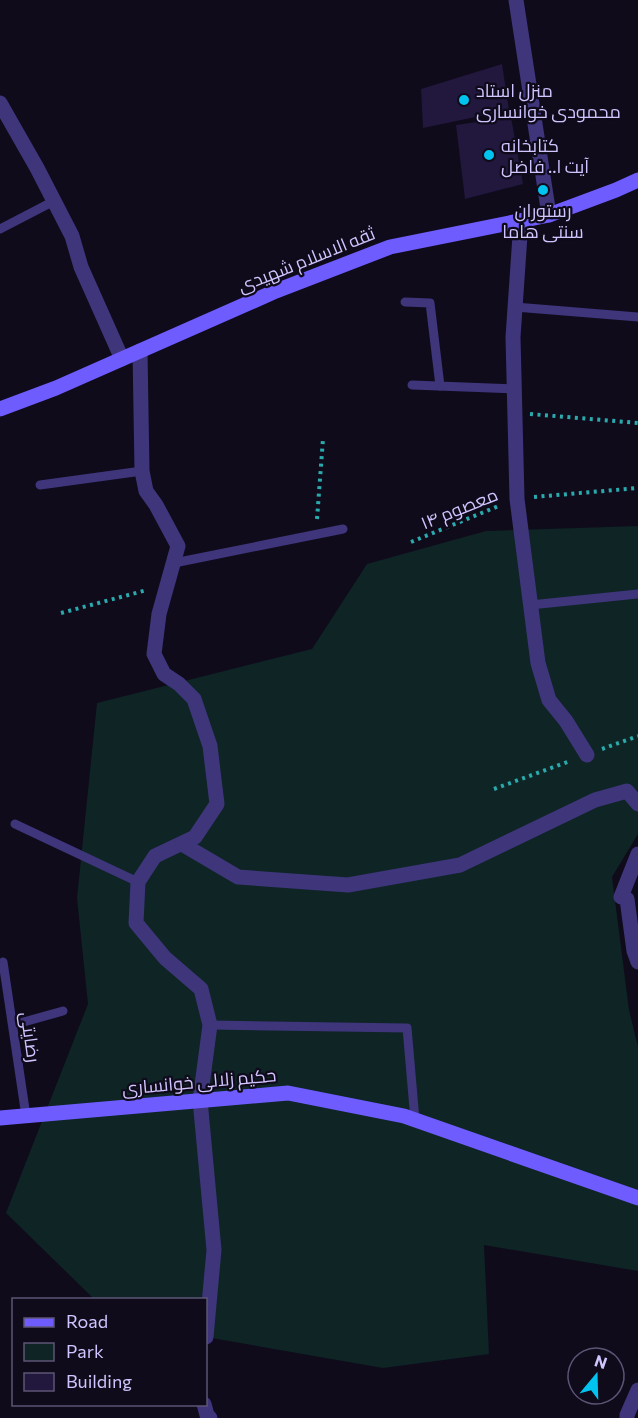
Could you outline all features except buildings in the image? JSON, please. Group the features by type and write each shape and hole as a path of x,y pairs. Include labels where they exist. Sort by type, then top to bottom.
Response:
{"main road":[{"name":"ثقه الاسلام شهیدی","path":"0,409 122,359 276,291 390,247 549,215 638,180"},
{"name":"حکیم زلالی خوانساری","path":"0,1118 288,1093 404,1116 638,1198"}],"street":[{"path":"516,0 549,215"},
{"path":"0,103 4,120 54,201 72,236 81,267 122,359"},
{"path":"521,221 513,337 514,388 517,499 530,605 538,663 549,700 566,721 587,755"},
{"path":"140,351 142,471 146,491 178,546 159,614 154,654 164,674 179,684 194,699 210,746 217,804 195,837 155,856 138,882 136,923 165,958 201,989 210,1024 200,1100 214,1250 207,1326"},
{"path":"182,844 238,877 348,885 460,865 595,800 627,791 638,804"},
{"path":"638,854 621,897 627,899 634,951 638,962"},
{"path":"627,1418 638,1390"}],"lane":[{"path":"0,229 54,201"},
{"path":"405,302 430,303 440,386"},
{"path":"515,307 638,316"},
{"path":"412,385 514,388"},
{"path":"40,485 142,471"},
{"path":"174,563 343,529"},
{"path":"530,605 638,594"},
{"path":"15,824 138,882"},
{"name":"رضایتی","path":"3,962 26,1116"},
{"path":"13,1025 63,1011"},
{"path":"210,1024 407,1028 415,1120"}],"path":[{"path":"515,412 638,423"},
{"path":"315,535 323,439"},
{"name":"۱۴ معصوم","path":"411,542 517,499 638,488"},
{"path":"61,613 168,585"},
{"path":"494,789 638,736"}],"green space":[{"path":"638,526 638,834 612,877 629,1010 638,1047 638,1271 484,1245 489,1354 383,1368 207,1337 207,1298 93,1298 6,1213 88,1004 77,898 97,703 312,649 367,564 486,531"}],"place":[{"name":"منزل استاد محمودی خوانساری","path":"464,100"},
{"name":"کتابخانه آیت ا.. فاضل","path":"489,155"},
{"name":"رستوران سنتی هاما","path":"543,190"}]}
